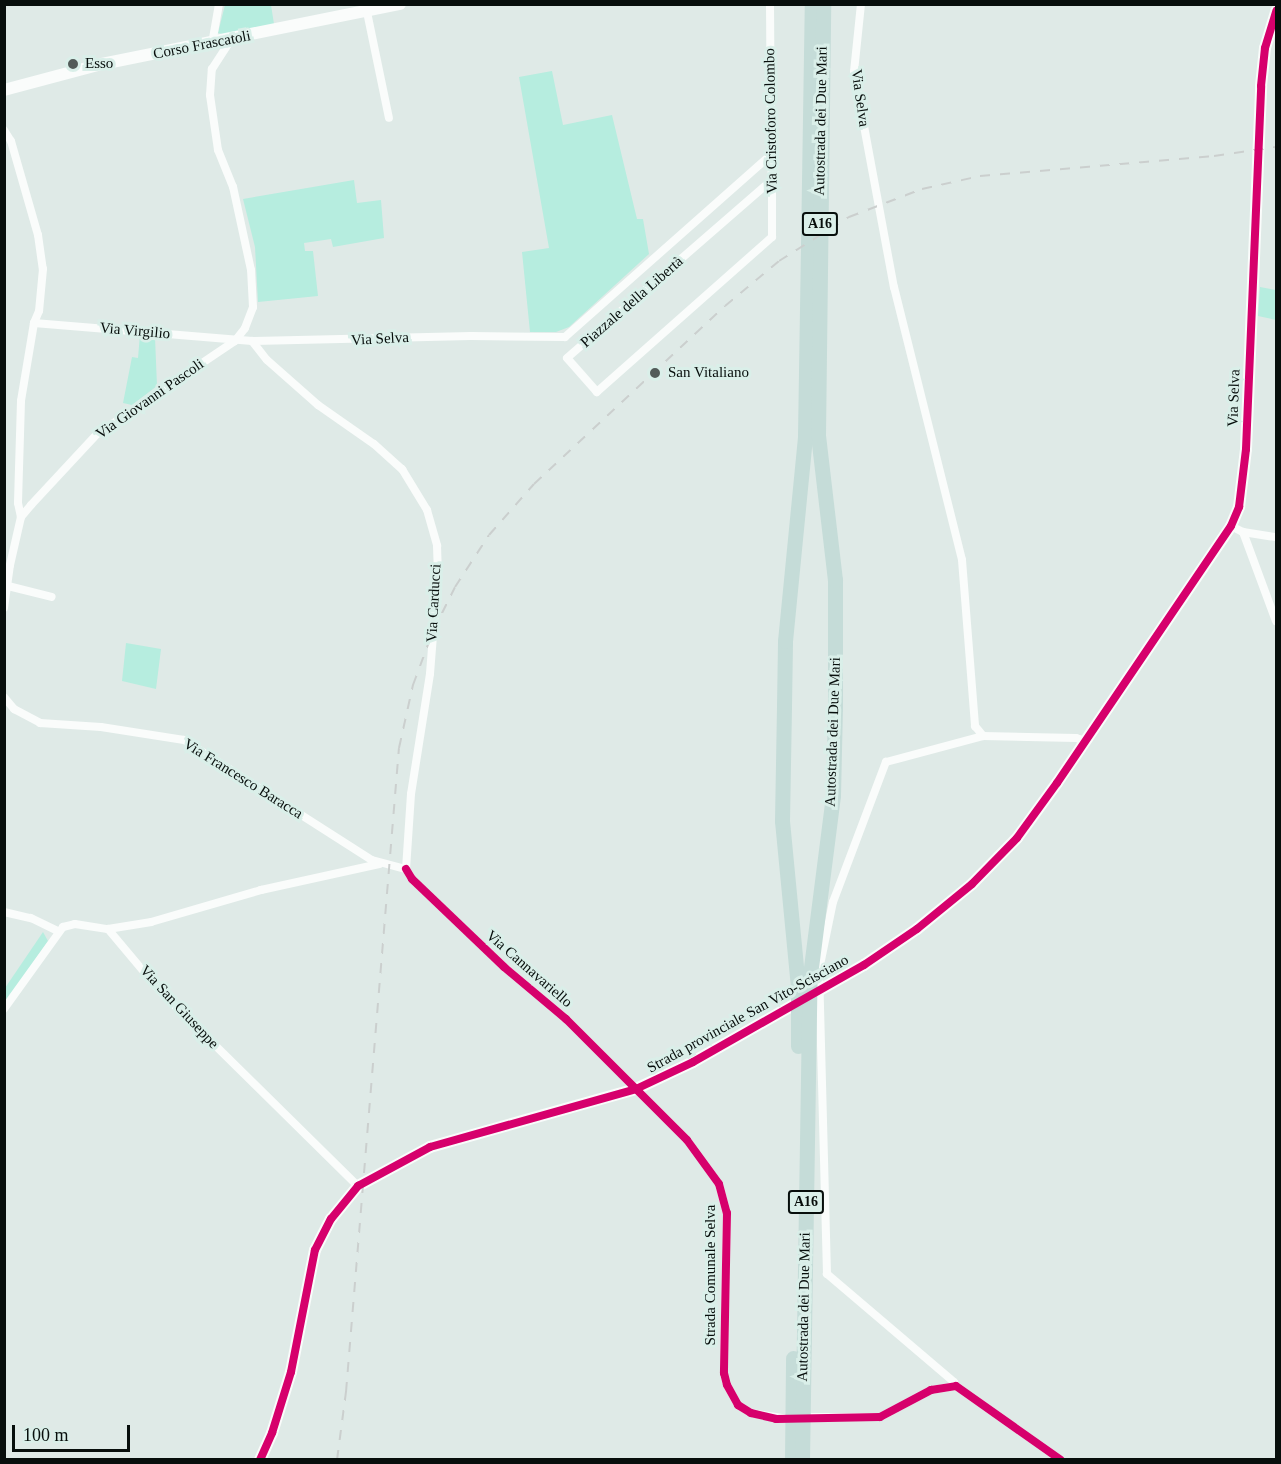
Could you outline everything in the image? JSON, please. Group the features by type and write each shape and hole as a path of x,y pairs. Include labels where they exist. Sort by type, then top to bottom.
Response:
{"highway":[{"name":"Autostrada dei Due Mari","path":"792,1460 798,987 782,821 785,641 805,436 812,4"},
{"name":"Autostrada dei Due Mari","path":"802,1460 810,975 834,773 836,588 818,435 823,4"}],"street":[{"path":"212,44 219,4"},
{"name":"Corso Frascatoli","path":"4,90 102,64 232,40 400,4"},
{"name":"Via Cristoforo Colombo","path":"770,4 772,237"},
{"name":"Via Selva","path":"861,4 854,72 894,287 962,560 975,726 983,736"},
{"name":"Via Selva","path":"1086,741 1231,526 1239,507 1246,449 1263,67 1265,48 1276,11"},
{"path":"368,12 389,118"},
{"path":"232,40 212,69 210,95 218,150 233,187 251,270 253,307 245,328 235,341"},
{"path":"4,130 11,141 38,235 44,269 19,423 18,503 21,517 6,586 4,608"},
{"name":"Via Selva","path":"235,341 491,336 565,338 771,154"},
{"name":"Piazzale della Libertà","path":"772,180 567,358 597,392 772,237"},
{"name":"Via Virgilio","path":"34,323 235,341"},
{"name":"Via Giovanni Pascoli","path":"21,517 97,434 235,341"},
{"name":"Via Carducci","path":"252,341 267,360 318,405 374,444 402,470 427,510 437,546 438,572 430,674 411,794 406,869"},
{"path":"1231,526 1243,532 1276,537"},
{"path":"1243,532 1276,621"},
{"path":"6,586 52,597"},
{"name":"Via Francesco Baracca","path":"4,697 14,709 40,723 100,727 184,740 379,864 406,869"},
{"path":"1061,1460 956,1386 827,1274 819,970 833,902 886,762 983,736 1076,738 1086,741"},
{"name":"Strada provinciale San Vito-Scisciano","path":"260,1460 272,1433 291,1372 315,1250 331,1219 358,1186 430,1147 636,1089 693,1062 892,948 972,884 1034,817 1086,741"},
{"path":"4,1009 58,932 75,924 108,929 151,922 261,890 379,864"},
{"name":"Via Cannavariello","path":"406,869 412,879 468,933 520,982 566,1019 636,1089"},
{"path":"4,912 31,918 58,932"},
{"name":"Via San Giuseppe","path":"108,929 160,991 358,1186"},
{"name":"Strada Comunale Selva","path":"636,1089 687,1140 722,1191 727,1213 724,1373 727,1385 738,1405 751,1413 784,1418"},
{"path":"812,1417 879,1417 931,1390 956,1386"}],"green space":[{"path":"225,5 271,5 274,24 229,36 218,33"},
{"path":"552,71 563,125 612,115 637,219 643,219 649,254 569,327 556,332 530,332 522,252 549,248 519,77"},
{"path":"354,180 357,203 381,200 384,238 333,247 331,239 304,243 305,251 313,251 318,296 258,302 255,247 243,199"},
{"path":"1260,287 1276,290 1276,320 1258,316"},
{"path":"140,334 155,337 157,386 132,405 123,403 132,357 138,358"},
{"path":"126,643 161,649 156,689 122,681"},
{"path":"43,932 48,941 5,1003 5,988"}],"railway":[{"path":"337,1460 346,1392 399,748 413,685 433,631 455,587 489,535 534,484 725,306 779,261 849,217 922,189 980,176 1214,156 1276,147"}],"cycle path":[{"path":"260,1460 272,1433 291,1372 315,1250 331,1219 358,1186 430,1147 636,1089 693,1062 864,965 917,929 972,884 1017,838 1057,783 1231,526 1239,507 1246,449 1261,86 1265,48 1276,11"},
{"path":"406,869 412,879 504,967 566,1019 687,1140 719,1184 727,1213 724,1373 727,1385 738,1405 751,1413 776,1419 880,1417 931,1390 956,1386 1061,1460"}],"place":[{"name":"Esso","path":"73,64"},
{"name":"San Vitaliano","path":"655,373"}]}
